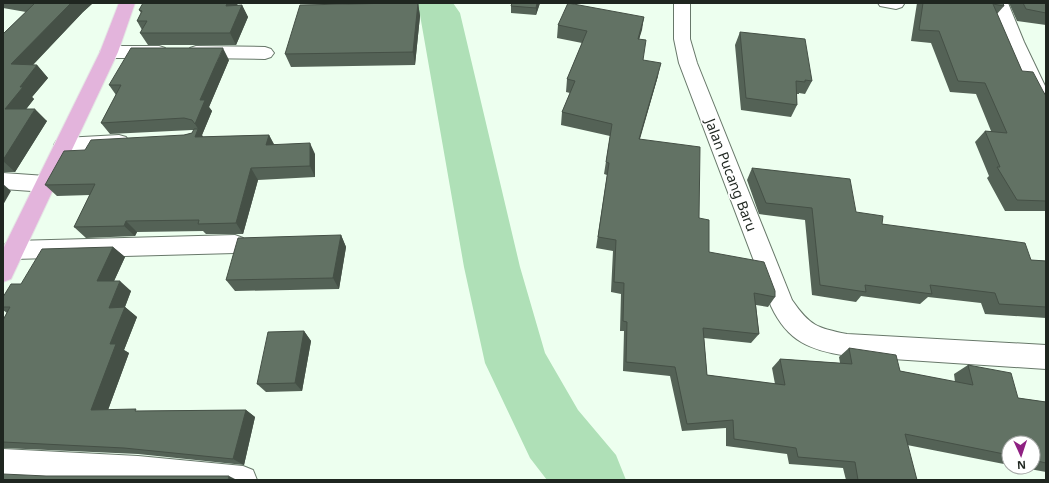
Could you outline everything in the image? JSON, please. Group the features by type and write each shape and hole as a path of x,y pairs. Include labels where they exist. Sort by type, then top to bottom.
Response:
{"main road":[{"path":"3,272 109,52 127,3"}],"street":[{"name":"Jalan Pucang Baru","path":"682,3 682,39 688,63 783,306 794,324 809,336 823,341 847,345 1046,357"},
{"path":"1000,3 1009,29 1029,73 1046,105"},
{"path":"109,52 265,53"},
{"path":"64,145 136,141"},
{"path":"3,181 46,184"},
{"path":"14,250 235,244"},
{"path":"3,463 138,470 243,480"}],"building":[{"path":"35,3 71,3 11,64 37,65 20,87 23,87 5,109 35,109 3,160 3,34"},
{"path":"143,3 227,3 226,6 242,5 230,33 140,33 147,21 137,21 142,11 139,10"},
{"path":"418,3 413,52 285,54 300,5"},
{"path":"512,3 537,3 536,8 511,6"},
{"path":"568,3 644,17 638,39 646,40 643,60 661,63 639,139 700,147 699,218 709,220 709,252 764,262 775,291 775,297 754,293 759,334 703,328 707,375 785,385 780,359 852,364 849,348 896,355 900,371 973,385 968,365 1011,373 1018,398 1046,402 1046,463 1041,462 1041,435 1001,435 1001,453 905,434 917,480 858,480 855,462 798,457 796,448 734,439 733,420 687,424 675,367 626,362 627,322 623,321 624,283 614,282 616,240 598,237 609,163 606,162 612,124 562,112 575,81 567,79 587,31 558,25"},
{"path":"923,3 1003,3 1004,6 993,4 1022,71 1033,72 1046,96 1046,201 1017,200 997,167 1000,167 985,131 1007,133 985,83 958,81 939,31 919,30"},
{"path":"1023,3 1046,3 1046,13 1026,9"},
{"path":"740,32 805,39 812,81 796,81 797,105 746,98"},
{"path":"131,48 223,48 200,100 205,100 195,124 192,120 184,118 101,123 121,85 109,85"},
{"path":"194,129 198,129 195,137 269,135 266,145 310,143 310,166 251,168 236,223 198,224 199,220 126,221 124,226 74,227 95,184 45,185 64,151 85,150 91,140 184,135 192,133"},
{"path":"752,168 850,179 856,212 883,216 882,224 1025,243 1031,260 1046,261 1046,307 999,304 995,293 930,285 932,294 865,285 866,292 820,285 812,208 766,203"},
{"path":"341,235 333,278 226,280 238,238"},
{"path":"113,247 97,281 120,281 109,308 125,307 110,344 116,344 91,410 246,410 233,459 124,448 3,442 3,320 10,307 3,307 3,297 11,284 21,284 42,249"},
{"path":"304,331 295,383 257,384 268,332"},
{"path":"3,474 46,476 229,476 228,480 3,480"}],"waterway":[{"path":"431,3 440,13 492,267 516,363 554,434 591,480"}]}
